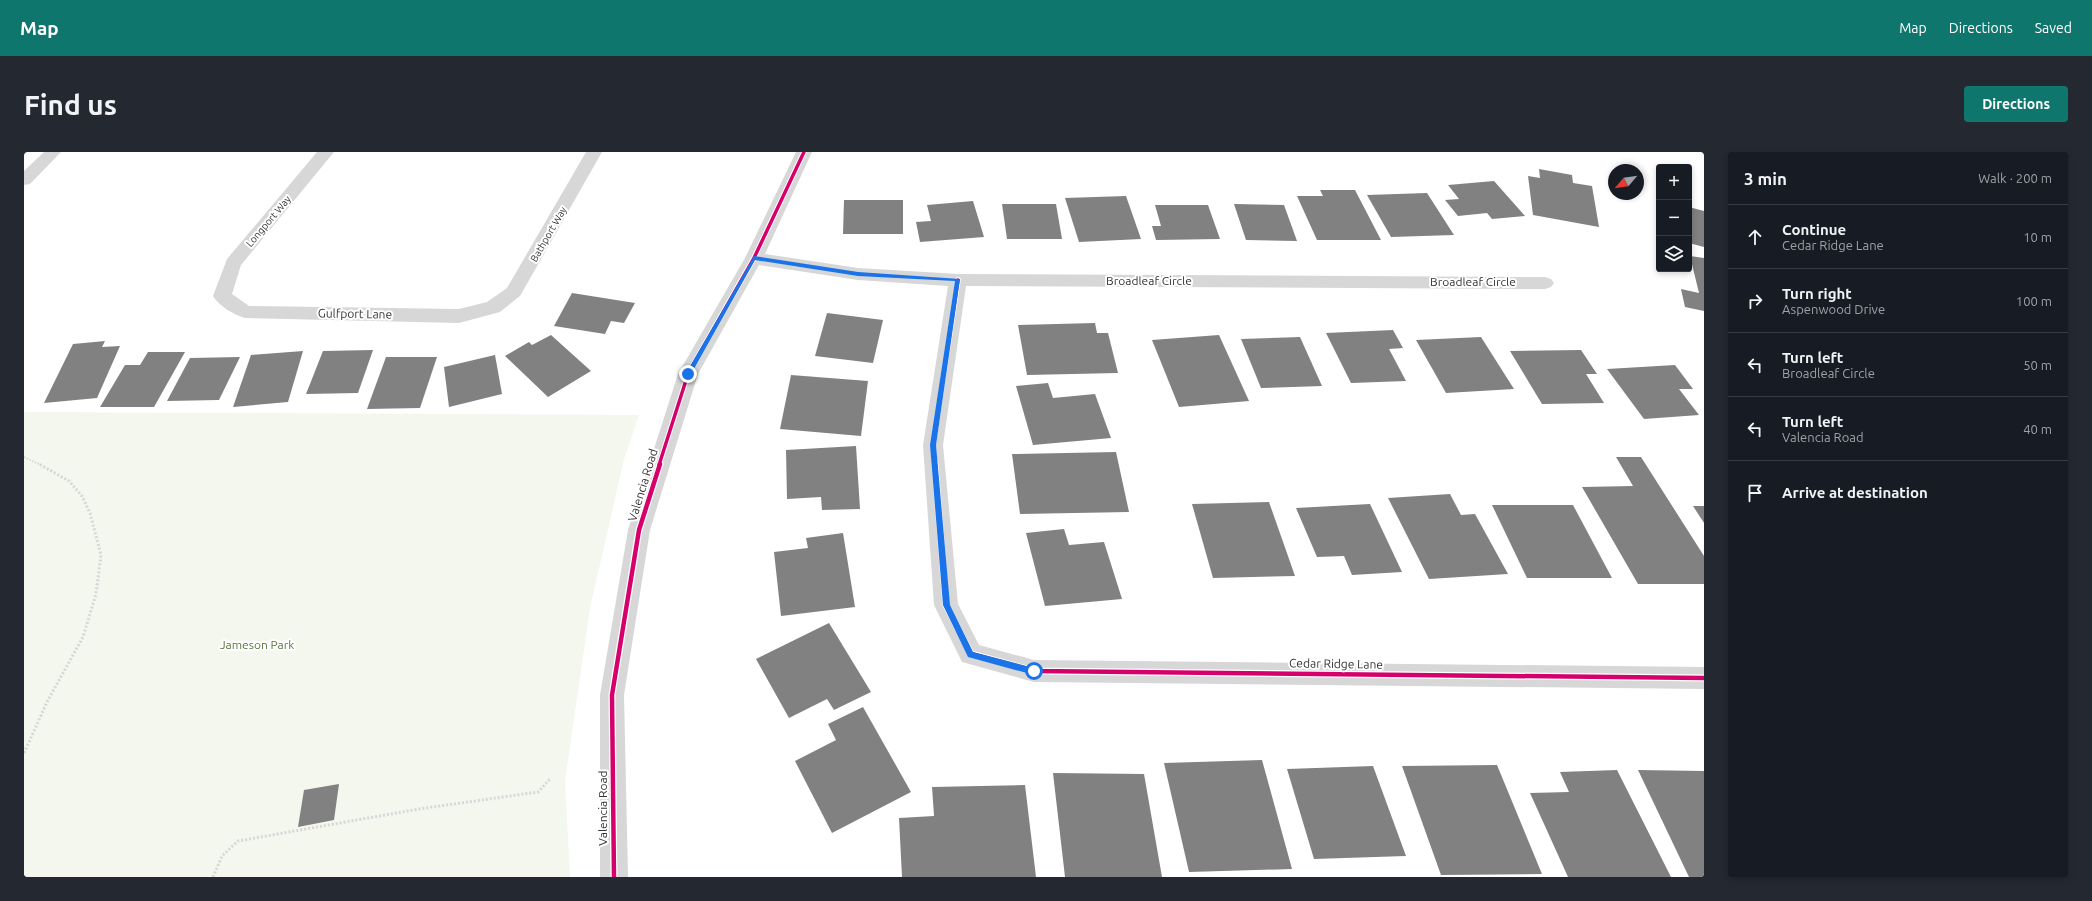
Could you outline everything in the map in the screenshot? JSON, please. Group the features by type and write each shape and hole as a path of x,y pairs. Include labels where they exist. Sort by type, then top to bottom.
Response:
{"street":[{"path":"24,180 53,152"},
{"name":"Longport Way","path":"222,296 232,262 326,152"},
{"name":"Bathport Way","path":"492,307 514,292 594,152"},
{"name":"Valencia Road","path":"614,877 612,695 639,530 688,374 754,258 804,152"},
{"name":"Broadleaf Circle","path":"754,258 858,274 958,280 1545,283"},
{"name":"Cedar Ridge Lane","path":"958,280 933,445 946,605 971,654 1034,671 1704,678"},
{"name":"Gulfport Lane","path":"222,296 245,312 459,316 492,307"}],"path":[{"path":"24,457 29,458 69,481 82,496 90,513 101,554 96,594 83,637 48,700 24,753"},
{"path":"213,877 215,866 225,851 238,841 419,809 538,792 551,778"}],"green space":[{"name":"Jameson Park","path":"24,412 639,415 624,459 590,608 565,781 570,877 24,877"}],"building":[{"path":"1539,169 1572,175 1573,183 1592,186 1599,227 1533,215 1528,176 1540,178"},
{"path":"1494,181 1525,216 1492,219 1487,213 1458,216 1445,200 1459,199 1448,185"},
{"path":"1320,190 1355,190 1381,240 1317,240 1297,196 1323,196"},
{"path":"1427,193 1454,235 1391,237 1367,195"},
{"path":"1126,196 1141,239 1079,242 1065,198"},
{"path":"844,200 903,200 903,234 843,234"},
{"path":"973,201 984,237 920,242 916,222 931,221 927,205"},
{"path":"1002,204 1056,204 1062,239 1007,239"},
{"path":"1234,204 1284,205 1297,241 1246,240"},
{"path":"1155,205 1208,205 1220,239 1156,240 1152,226 1161,226"},
{"path":"1692,208 1704,211 1704,247 1692,244"},
{"path":"1692,256 1704,258 1704,311 1685,307 1681,289 1699,293 1692,264"},
{"path":"572,293 635,303 624,323 611,321 605,334 554,326"},
{"path":"827,313 883,320 873,363 815,356"},
{"path":"1095,323 1097,333 1108,333 1118,373 1027,375 1018,325"},
{"path":"1393,330 1403,348 1389,349 1406,381 1351,383 1326,333"},
{"path":"551,335 591,371 548,397 505,356 529,342 532,345"},
{"path":"1219,335 1249,401 1179,407 1152,340"},
{"path":"1300,337 1322,386 1261,388 1241,339"},
{"path":"1481,337 1514,389 1446,393 1416,340"},
{"path":"105,341 102,347 120,346 97,398 44,403 73,344"},
{"path":"373,350 358,393 306,394 323,351"},
{"path":"1581,350 1597,374 1586,374 1604,403 1542,404 1510,351"},
{"path":"303,351 288,402 233,407 251,355"},
{"path":"148,352 185,352 154,407 100,407 125,365 140,365"},
{"path":"495,355 502,394 449,407 444,367"},
{"path":"240,357 219,400 167,401 190,358"},
{"path":"386,357 437,357 420,408 367,409"},
{"path":"1675,365 1693,389 1679,389 1699,415 1644,419 1607,369"},
{"path":"791,375 868,381 861,436 780,429"},
{"path":"1048,383 1053,398 1095,394 1111,438 1033,445 1016,386"},
{"path":"856,446 860,509 822,510 821,497 787,499 786,450"},
{"path":"1116,452 1129,512 1020,514 1012,454"},
{"path":"1616,457 1641,457 1704,556 1704,584 1638,584 1582,487 1633,486"},
{"path":"1450,494 1461,515 1475,514 1508,574 1429,579 1388,498"},
{"path":"1269,502 1295,576 1213,578 1192,504"},
{"path":"1370,504 1402,572 1352,575 1344,556 1317,557 1296,508"},
{"path":"1492,505 1573,505 1612,578 1527,578"},
{"path":"1693,506 1704,506 1704,523"},
{"path":"1064,529 1069,545 1104,542 1122,599 1045,606 1026,533"},
{"path":"843,533 855,607 781,616 774,552 808,548 806,538"},
{"path":"829,623 871,692 834,710 827,699 789,718 756,659"},
{"path":"863,707 911,792 832,833 795,761 836,740 828,724"},
{"path":"1262,760 1292,869 1189,872 1164,763"},
{"path":"1497,765 1542,874 1441,875 1402,766"},
{"path":"1373,766 1406,856 1314,859 1287,769"},
{"path":"1617,770 1671,877 1568,877 1530,793 1569,792 1560,772"},
{"path":"1638,770 1704,771 1704,877 1689,877"},
{"path":"1053,773 1144,774 1162,877 1065,877"},
{"path":"339,784 334,820 298,827 304,790"},
{"path":"1025,785 1036,877 902,877 899,818 934,816 932,787"}],"cycle path":[{"path":"614,877 612,695 639,530 688,374 754,258 804,152"},
{"path":"958,280 933,445 946,605 971,654 1034,671 1704,678"}],"route":[{"path":"688,374 754,258 858,274 958,280 933,445 946,605 971,654 1034,671"}]}
